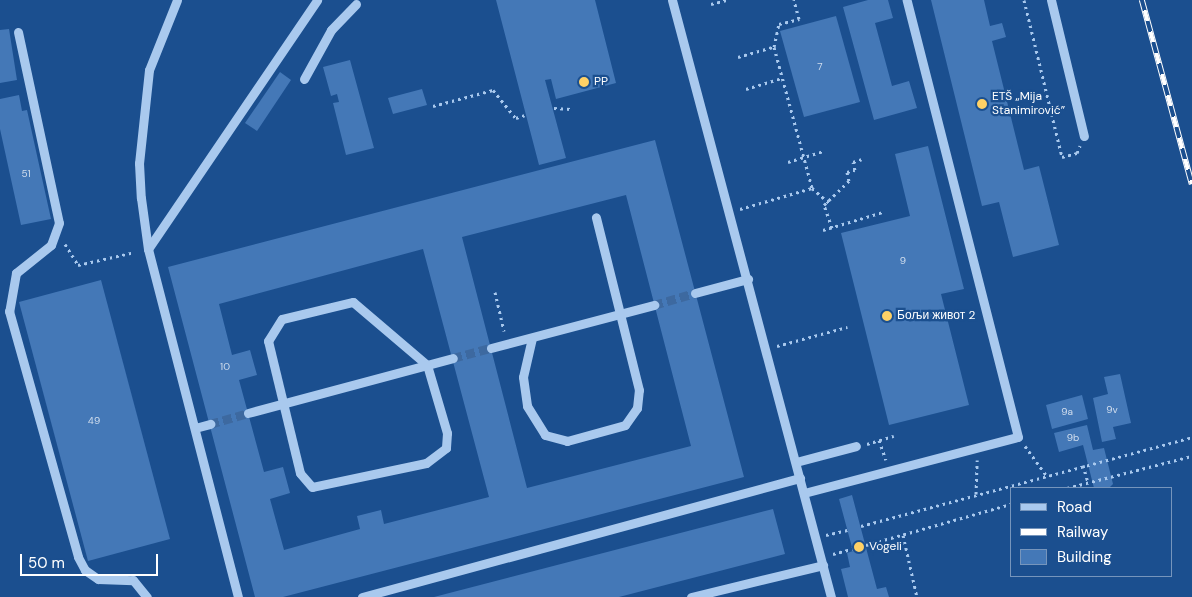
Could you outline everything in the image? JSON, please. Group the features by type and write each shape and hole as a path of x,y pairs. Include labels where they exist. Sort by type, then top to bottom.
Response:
{"lane":[{"path":"177,0 149,70 139,163 148,249 238,597"},
{"path":"148,249 317,0"},
{"path":"672,0 767,348 831,597"},
{"path":"804,493 1018,437 907,0"},
{"path":"1051,0 1084,136"},
{"path":"304,79 331,30 356,4"},
{"path":"18,32 59,223 57,236 16,273 9,311 78,557 85,570 98,579 133,580 147,597"},
{"path":"532,338 523,377 536,426 545,435 567,441 605,433 625,425 637,408 639,390 596,217"},
{"path":"695,293 748,279"},
{"path":"353,302 427,365 447,433 446,448 426,463 312,487 300,472 268,341 274,324 289,316 353,302"},
{"path":"491,348 654,305"},
{"path":"248,413 453,358"},
{"path":"194,428 210,424"},
{"path":"796,462 856,446"},
{"path":"362,597 800,478"},
{"path":"690,597 821,561"}],"path":[{"path":"711,4 727,0"},
{"path":"794,0 799,19 779,24 774,47 812,188 829,203"},
{"path":"1024,0 1062,157 1077,153 1084,136"},
{"path":"738,57 774,47"},
{"path":"746,89 782,78"},
{"path":"433,106 493,90 516,118 525,115"},
{"path":"554,108 571,109"},
{"path":"788,162 823,151"},
{"path":"832,228 824,205 829,203 849,181 847,172 855,170 853,162 862,159"},
{"path":"730,212 812,188"},
{"path":"823,230 883,212"},
{"path":"57,236 78,265 148,249"},
{"path":"495,292 508,344"},
{"path":"767,348 847,327"},
{"path":"856,446 894,436"},
{"path":"1018,437 1046,475"},
{"path":"861,526 1083,464 1192,437"},
{"path":"879,440 890,470"},
{"path":"976,494 977,447"},
{"path":"1070,487 1192,456"},
{"path":"1083,464 1088,482"},
{"path":"866,545 1010,504"},
{"path":"816,538 847,530"},
{"path":"903,535 917,597"},
{"path":"821,561 852,549"}],"building":[{"name":"PP","path":"496,0 595,0 616,83 556,99 551,79 545,80 566,158 539,165"},
{"path":"868,0 888,0 893,18 875,23 892,86 909,81 917,108 874,120 843,7"},
{"name":"ETŠ „Mija Stanimirović”","path":"931,0 984,0 990,26 1002,23 1006,37 992,41 1024,170 1039,166 1059,245 1013,257 999,202 982,206"},
{"path":"836,16 860,102 804,117 780,31"},
{"path":"9,29 17,80 0,83 0,30"},
{"path":"350,60 374,148 346,155 333,103 339,102 337,94 331,96 323,67"},
{"path":"280,72 291,80 257,131 245,123"},
{"path":"422,89 427,105 393,114 388,98"},
{"path":"19,95 22,111 27,110 51,219 21,225 0,129 0,99"},
{"path":"655,140 744,477 283,597 255,597 168,267","holes":["626,195 691,446 527,488 462,237","423,249 489,497 384,524 381,510 357,516 360,529 284,550 270,499 290,493 283,467 264,472 239,380 257,375 250,350 232,355 219,304"]},
{"path":"928,146 964,289 941,294 969,405 889,425 841,233 910,216 895,154"},
{"path":"101,280 170,539 88,561 19,302"},
{"path":"1120,374 1131,423 1113,427 1116,439 1102,442 1093,398 1108,394 1104,377"},
{"path":"1082,395 1088,419 1052,429 1046,405"},
{"path":"1087,425 1093,450 1104,448 1113,484 1110,487 1094,487 1083,445 1059,452 1054,433"},
{"name":"Vogeli","path":"852,495 877,589 886,587 889,597 848,597 841,569 850,567 847,553 853,551 839,499"},
{"path":"773,509 785,554 619,597 434,597"}],"tunnel":[{"path":"654,305 695,293"},
{"path":"453,358 491,348"},
{"path":"210,424 248,413"}],"railway":[{"path":"1142,0 1192,184"}],"place":[{"name":"PP","path":"584,82"},
{"name":"ETŠ „Mija Stanimirović”","path":"982,104"},
{"name":"Бољи живот 2","path":"887,316"},
{"name":"Vogeli","path":"859,547"}]}
